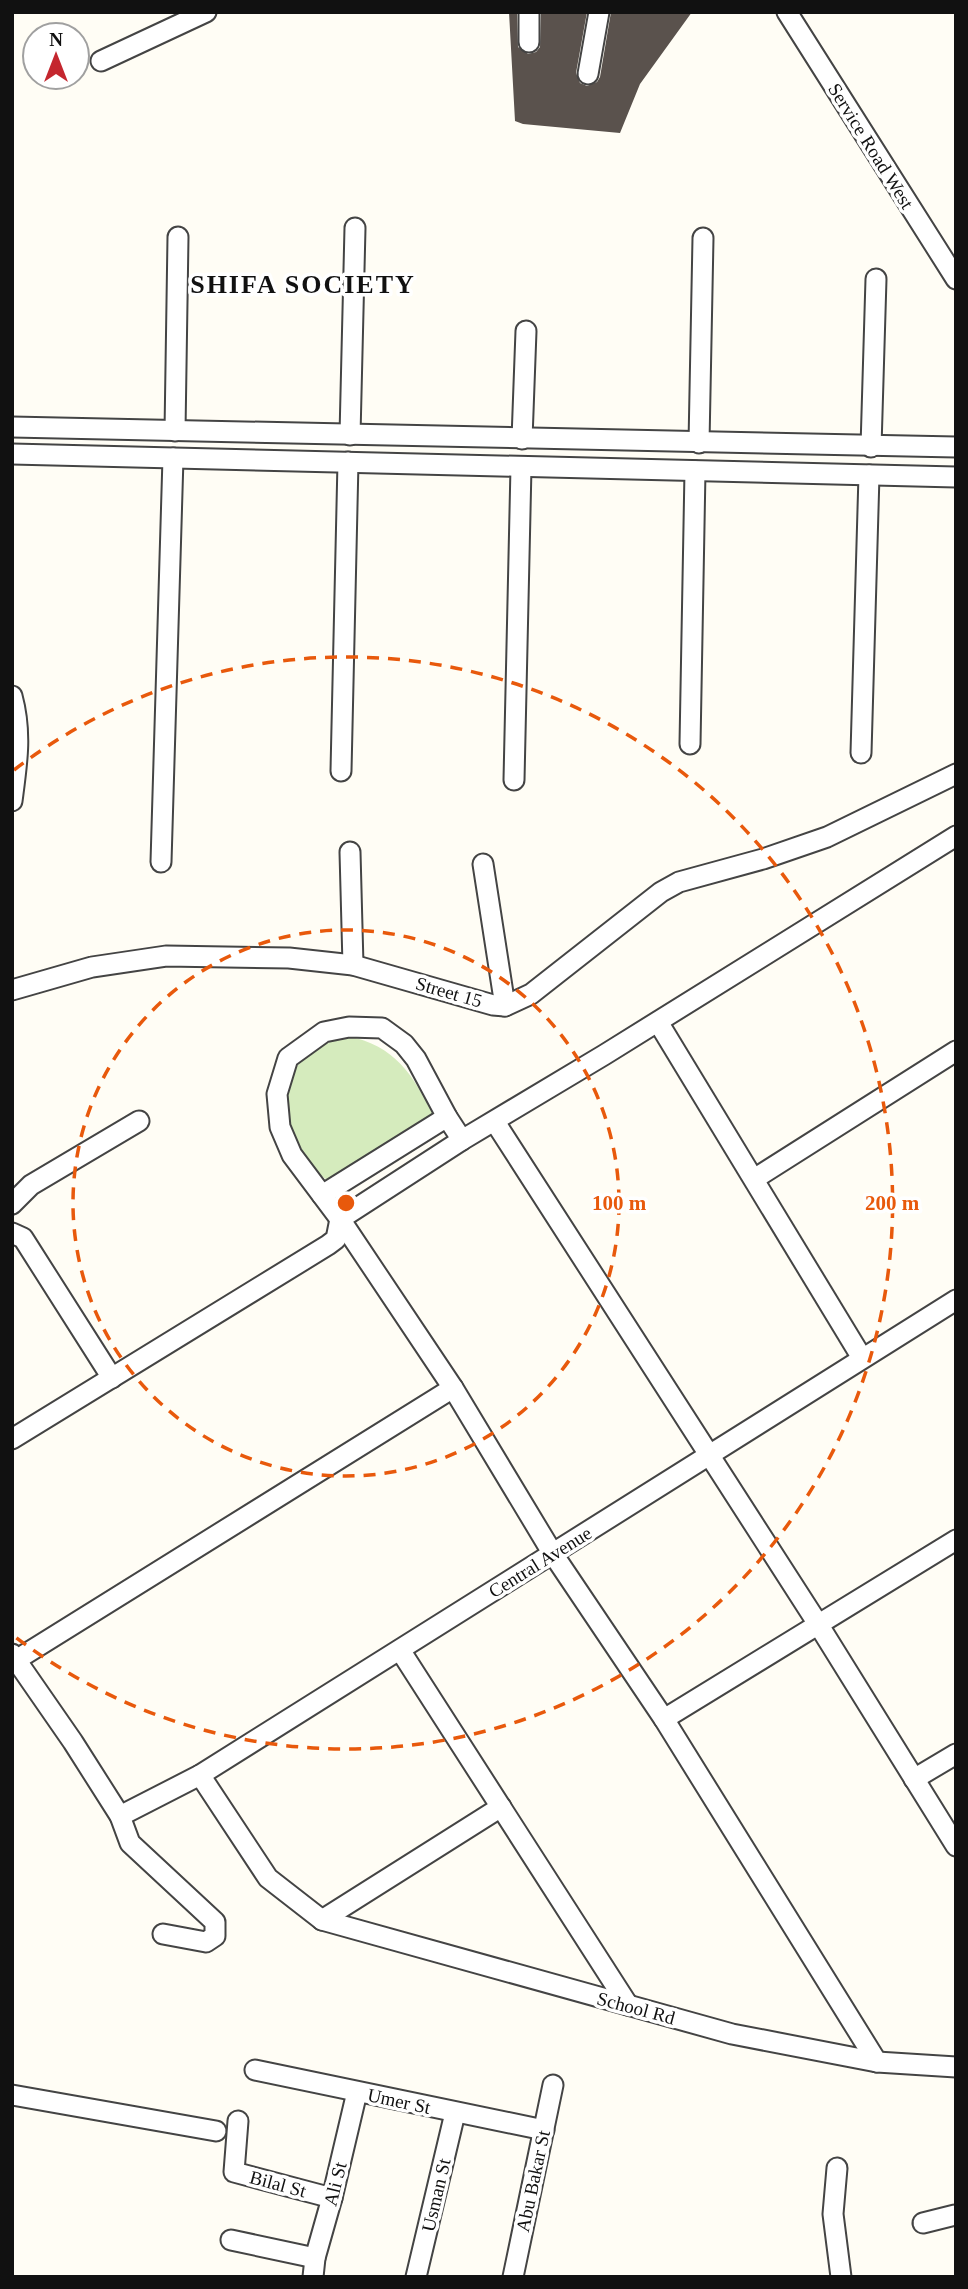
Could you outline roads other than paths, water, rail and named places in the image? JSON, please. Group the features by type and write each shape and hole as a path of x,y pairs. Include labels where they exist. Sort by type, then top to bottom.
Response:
{"street":[{"path":"528,12 528,42"},
{"path":"587,74 599,12"},
{"name":"Service Road West","path":"787,12 956,279"},
{"path":"101,61 196,14"},
{"path":"350,435 355,228"},
{"path":"175,431 178,237"},
{"path":"699,443 703,238"},
{"path":"871,447 876,278"},
{"path":"522,439 526,331"},
{"path":"12,427 956,447"},
{"path":"12,454 956,477"},
{"path":"161,862 173,458"},
{"path":"341,771 348,463"},
{"path":"514,780 521,467"},
{"path":"690,744 695,471"},
{"path":"861,753 869,475"},
{"path":"12,696 18,720 19,746 12,801"},
{"name":"Street 15","path":"12,990 92,967 166,956 289,958 353,965 493,1005 505,1006 531,995 662,892 680,882 764,859 827,837 956,774"},
{"path":"12,1439 328,1245 336,1239 340,1219 463,1140 956,836"},
{"path":"350,852 353,965"},
{"path":"483,864 505,1006"},
{"path":"658,1022 862,1358"},
{"path":"463,1140 447,1117 416,1059 404,1044 382,1028 349,1027 324,1032 288,1058 277,1094 280,1127 292,1154 340,1219 453,1388 553,1554 664,1719 877,2062"},
{"path":"754,1179 956,1051"},
{"path":"322,1195 447,1117"},
{"path":"12,1204 31,1185 139,1121"},
{"path":"495,1122 818,1624 956,1846"},
{"path":"12,1233 23,1238 112,1378"},
{"name":"Central Avenue","path":"120,1816 200,1775 956,1300"},
{"path":"163,1934 206,1942 215,1936 215,1922 130,1843 120,1816 14,1657 453,1388"},
{"path":"664,1719 956,1539"},
{"path":"400,1650 628,2005"},
{"path":"914,1779 956,1754"},
{"path":"200,1775 268,1878 322,1920 501,1807"},
{"name":"School Rd","path":"322,1920 732,2034 877,2062 956,2067"},
{"name":"Umer St","path":"255,2070 544,2130"},
{"name":"Abu Bakar St","path":"513,2277 553,2085"},
{"name":"Ali St","path":"314,2267 357,2092"},
{"path":"12,2095 216,2131"},
{"name":"Usman St","path":"416,2277 455,2113"},
{"name":"Bilal St","path":"238,2121 234,2172 332,2199"},
{"path":"837,2168 833,2214 841,2277"},
{"path":"923,2223 954,2212"},
{"path":"231,2240 314,2267"}],"district":[{"name":"SHIFA SOCIETY","path":"303,284"}]}
